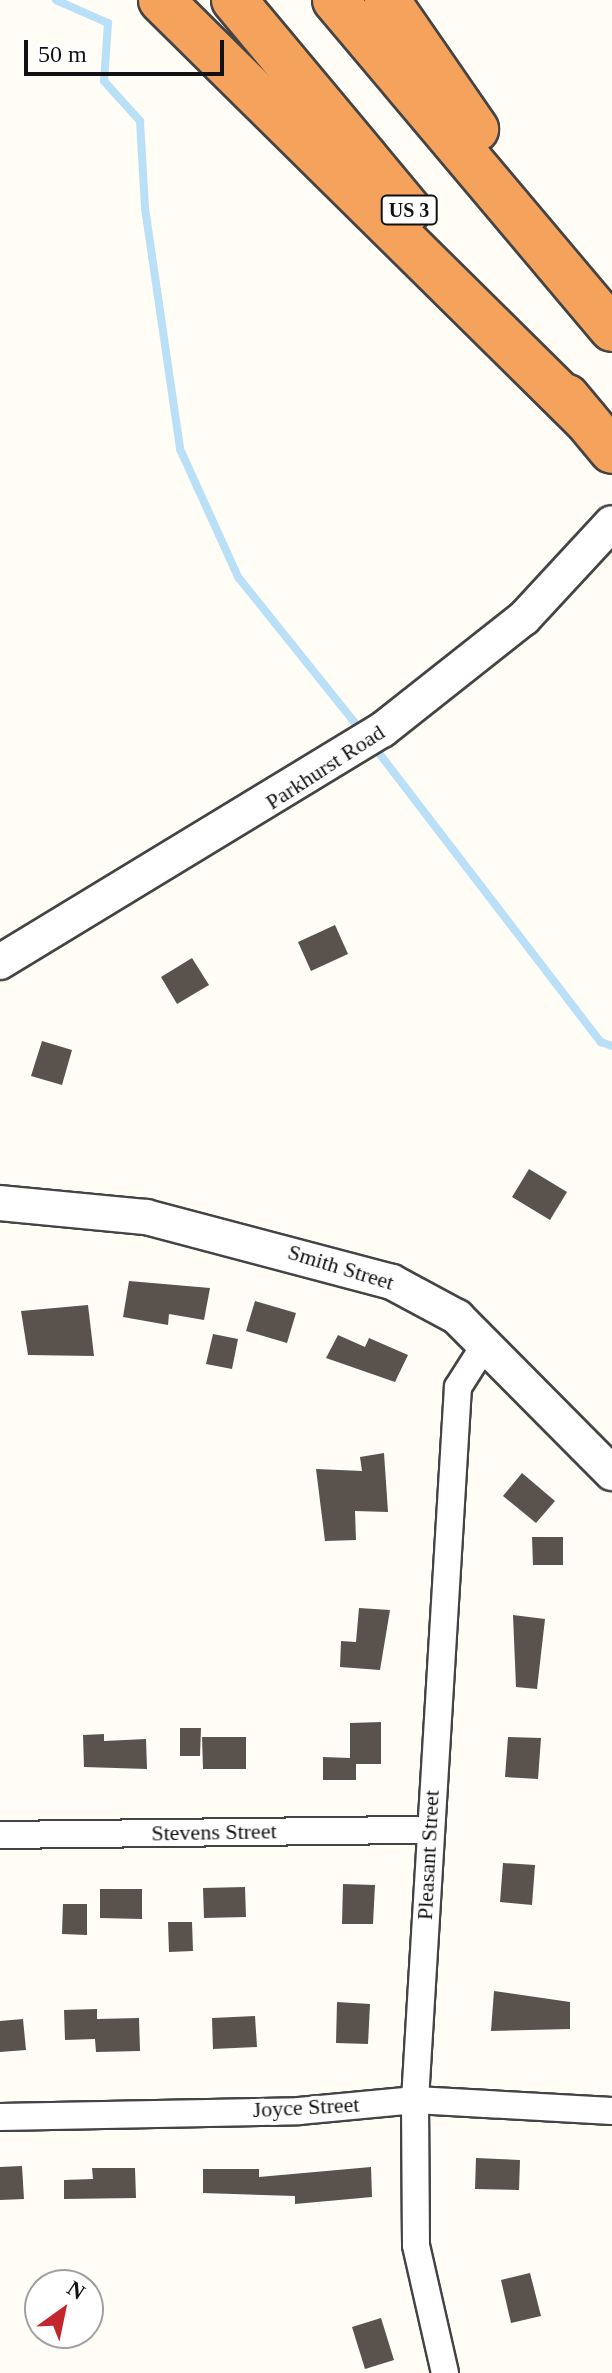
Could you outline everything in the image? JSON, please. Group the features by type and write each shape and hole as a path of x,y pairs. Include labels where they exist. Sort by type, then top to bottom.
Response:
{"highway":[{"path":"161,0 599,435"},
{"name":"US 3","path":"234,0 599,435"},
{"path":"335,0 612,326"},
{"path":"387,0 612,326"}],"street":[{"name":"Parkhurst Road","path":"0,962 317,774 382,730 524,618 612,523"},
{"name":"Smith Street","path":"0,1203 146,1217 320,1259 426,1297 486,1343 612,1473"},
{"name":"Pleasant Street","path":"445,2373 416,2245 415,2100 458,1387 486,1343"},
{"name":"Stevens Street","path":"0,1835 429,1830"},
{"name":"Joyce Street","path":"0,2117 299,2111 415,2100 612,2111"}],"building":[{"path":"335,925 348,954 311,971 298,942"},
{"path":"192,958 209,985 177,1004 161,977"},
{"path":"42,1041 72,1050 62,1085 31,1076"},
{"path":"529,1169 567,1192 550,1220 512,1197"},
{"path":"129,1281 210,1288 204,1320 169,1314 168,1325 123,1317"},
{"path":"255,1301 296,1313 287,1343 246,1331"},
{"path":"88,1305 94,1356 28,1355 21,1311"},
{"path":"213,1334 238,1339 232,1369 206,1364"},
{"path":"338,1335 365,1347 369,1338 408,1355 395,1382 326,1358"},
{"path":"384,1453 388,1512 355,1511 356,1540 325,1541 316,1469 362,1471 360,1457"},
{"path":"522,1473 555,1501 536,1523 503,1496"},
{"path":"532,1537 563,1537 563,1565 533,1565"},
{"path":"359,1608 390,1610 380,1670 340,1667 341,1641 356,1642"},
{"path":"513,1615 545,1619 537,1689 516,1687"},
{"path":"381,1722 381,1764 356,1764 356,1780 323,1780 323,1757 350,1758 350,1723"},
{"path":"180,1728 201,1728 200,1756 180,1756"},
{"path":"104,1734 104,1741 146,1739 147,1769 84,1767 83,1735"},
{"path":"202,1737 246,1737 246,1769 203,1769"},
{"path":"508,1737 541,1738 538,1779 505,1777"},
{"path":"503,1863 535,1865 532,1905 500,1902"},
{"path":"343,1884 375,1885 373,1924 342,1924"},
{"path":"245,1887 246,1917 204,1918 203,1888"},
{"path":"100,1889 142,1889 142,1919 100,1918"},
{"path":"63,1904 87,1904 87,1935 62,1934"},
{"path":"168,1922 192,1922 193,1951 169,1952"},
{"path":"494,1991 570,2002 570,2029 491,2031"},
{"path":"337,2002 370,2004 368,2044 336,2043"},
{"path":"97,2009 97,2019 139,2018 140,2051 96,2052 95,2039 65,2040 64,2010"},
{"path":"255,2016 257,2047 213,2049 212,2018"},
{"path":"23,2019 26,2050 0,2052 0,2021"},
{"path":"476,2158 520,2160 519,2190 475,2189"},
{"path":"22,2166 24,2199 0,2200 0,2167"},
{"path":"371,2167 372,2197 295,2204 295,2196 203,2193 203,2169 259,2169 259,2177"},
{"path":"92,2168 135,2168 136,2198 64,2199 64,2180 93,2179"},
{"path":"530,2273 541,2316 511,2323 501,2280"},
{"path":"381,2318 394,2360 365,2369 352,2327"}],"waterway":[{"path":"56,0 108,23 104,81 140,121 145,208 180,449 238,577 364,734"},
{"path":"372,744 601,1042 612,1046"}]}
